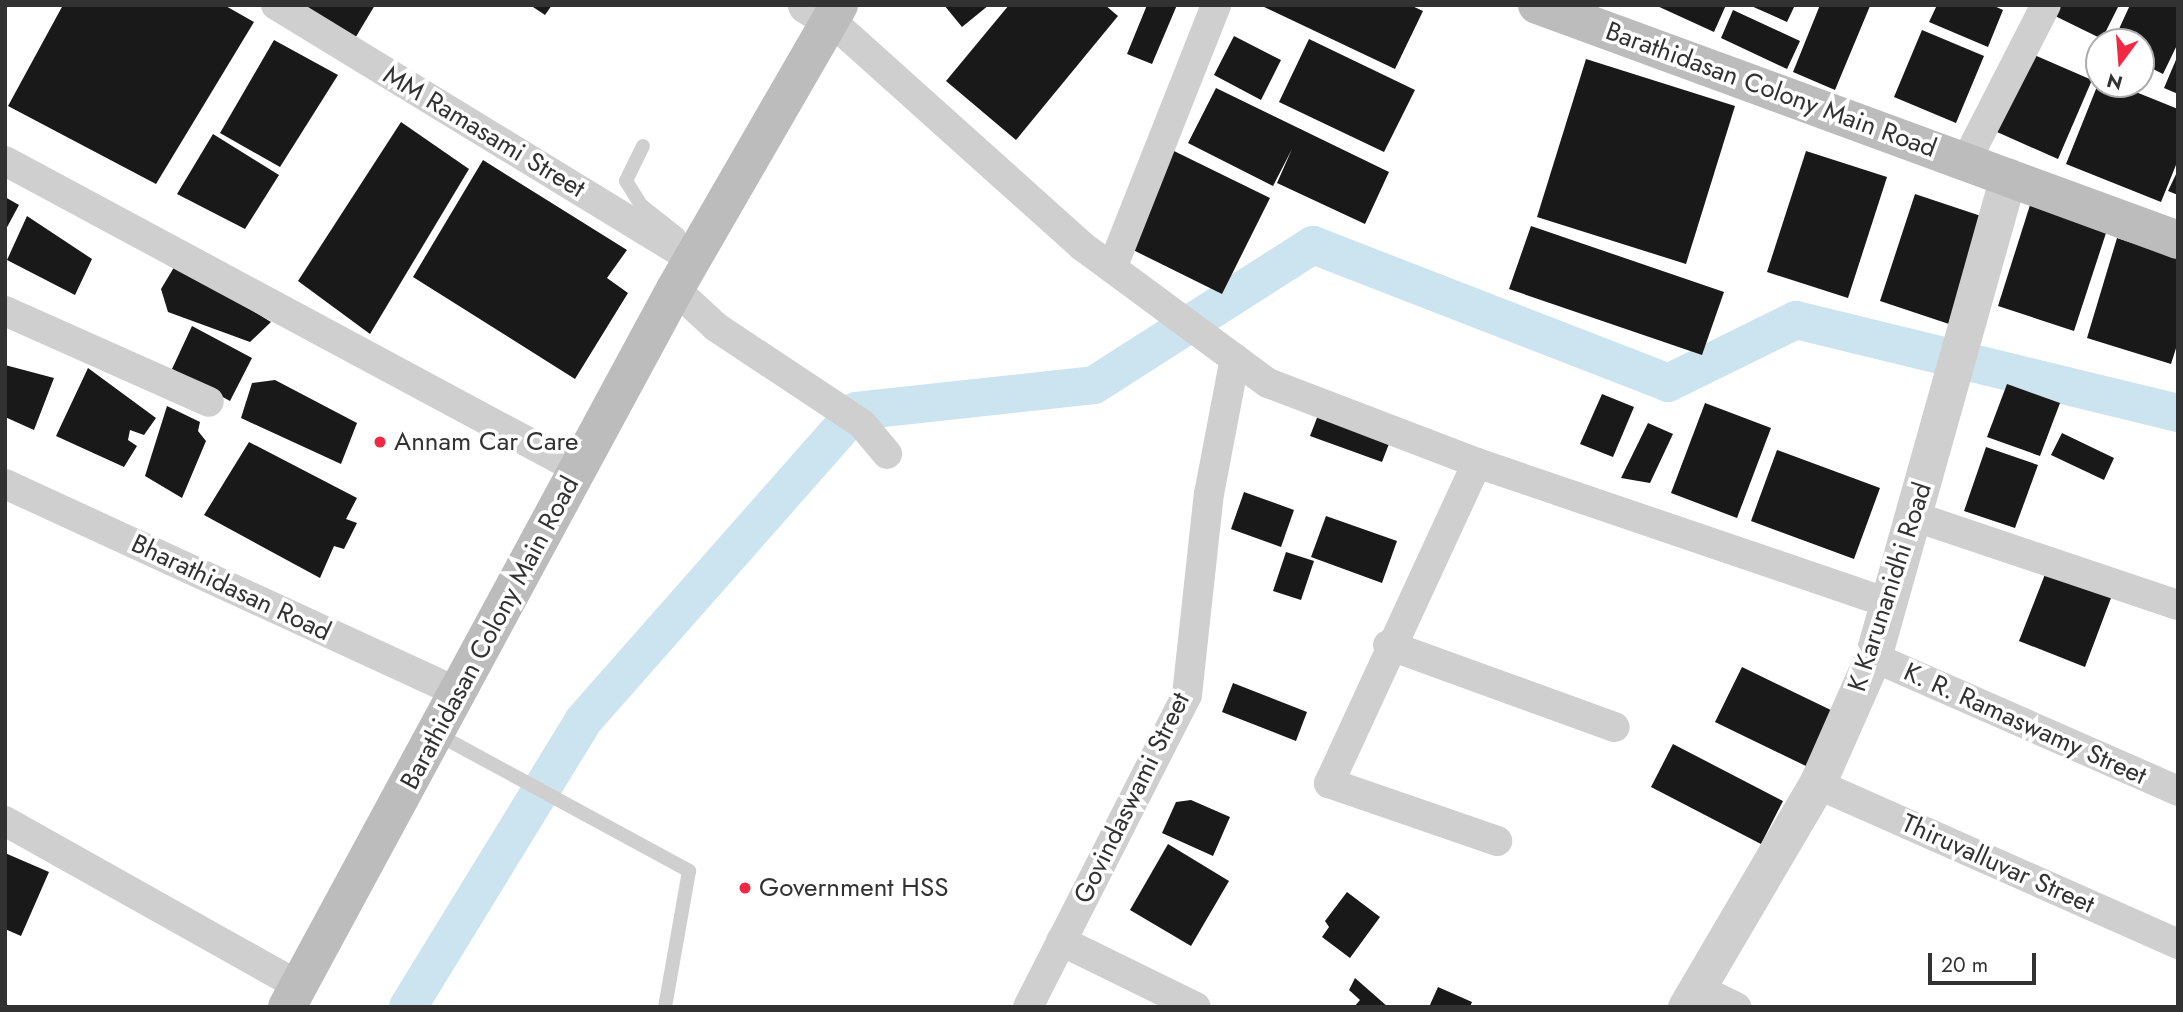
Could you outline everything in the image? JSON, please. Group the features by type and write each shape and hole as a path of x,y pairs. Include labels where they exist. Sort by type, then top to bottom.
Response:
{"main road":[{"name":"Barathidasan Colony Main Road","path":"1537,5 2178,240"},
{"name":"Barathidasan Colony Main Road","path":"293,996 452,743 457,692 825,9"}],"street":[{"name":"MM Ramasami Street","path":"275,5 689,265 716,327 862,424 887,454"},
{"path":"1112,268 1216,5"},
{"path":"1966,161 2046,5"},
{"path":"825,9 1112,268 1268,383 1477,463 1891,604"},
{"path":"5,161 578,469"},
{"name":"K Karunanidhi Road","path":"1690,997 1817,784 1873,657 1916,517 2008,177"},
{"path":"5,311 209,402"},
{"name":"Govindaswami Street","path":"1028,1007 1187,695 1209,494 1235,358"},
{"path":"1477,463 1388,646 1329,783 1497,841"},
{"name":"Bharathidasan Road","path":"5,484 457,692"},
{"path":"1916,517 2178,605"},
{"path":"1388,646 1615,727"},
{"name":"K. R. Ramaswamy Street","path":"1873,657 2178,791"},
{"name":"Thiruvalluvar Street","path":"1817,784 2178,944"},
{"path":"5,821 293,996"},
{"path":"1061,941 1196,1007"},
{"path":"1690,997 1736,1007"}],"lane":[{"path":"643,146 628,168 631,192 654,217 689,265"},
{"path":"452,743 689,870 664,1007"}],"building":[{"path":"63,5 224,5 254,22 156,184 8,106"},
{"path":"303,5 375,5 354,40"},
{"path":"530,5 552,5 545,15"},
{"path":"944,5 989,5 962,27"},
{"path":"1009,5 1105,5 1118,16 1016,140 946,81"},
{"path":"1147,5 1177,5 1152,64 1127,54"},
{"path":"1260,5 1410,5 1423,11 1395,69"},
{"path":"1655,5 1726,5 1714,32"},
{"path":"1749,5 1795,5 1787,22"},
{"path":"1820,5 1870,6 1835,90 1793,72"},
{"path":"1937,5 1992,5 2003,10 1988,47 1929,22"},
{"path":"2058,5 2119,5 2108,28 2085,28 2085,31 2053,15"},
{"path":"2130,5 2178,5 2178,43 2163,74 2155,70 2155,28 2119,28"},
{"path":"1733,10 1800,41 1787,69 1721,38"},
{"path":"1922,30 1984,56 1956,123 1894,97"},
{"path":"1234,36 1281,60 1261,100 1214,75"},
{"path":"1309,39 1415,90 1384,152 1279,102"},
{"path":"274,40 338,75 280,167 220,133"},
{"path":"2032,54 2085,77 2085,96 2058,159 1997,132"},
{"path":"2178,55 2178,94 2164,88"},
{"path":"1586,59 1735,106 1686,264 1537,217"},
{"path":"1216,88 1389,172 1365,224 1277,183 1292,149 1273,186 1188,143"},
{"path":"2092,98 2151,98 2178,109 2178,160 2161,202 2066,164"},
{"path":"401,122 469,169 370,334 298,281"},
{"path":"213,134 279,175 245,229 177,194"},
{"path":"1174,151 1270,198 1222,294 1127,247"},
{"path":"1806,151 1887,177 1848,298 1767,272"},
{"path":"483,160 627,250 607,278 628,293 575,379 413,277"},
{"path":"2178,170 2178,195 2168,191"},
{"path":"1915,194 1984,217 1949,324 1880,301"},
{"path":"5,197 19,205 5,231"},
{"path":"2030,205 2107,230 2074,331 1998,306"},
{"path":"27,216 92,259 75,295 7,260"},
{"path":"1531,226 1724,292 1702,355 1509,289"},
{"path":"2117,238 2178,258 2178,342 2171,364 2087,338"},
{"path":"176,264 271,322 250,342 168,312 161,289"},
{"path":"192,326 252,358 230,401 172,369"},
{"path":"5,365 54,378 34,430 5,417"},
{"path":"88,368 156,418 144,435 130,430 128,440 137,446 124,467 56,436"},
{"path":"275,380 357,423 341,464 241,418 252,383"},
{"path":"2007,384 2060,403 2040,456 1987,437"},
{"path":"1602,394 1634,407 1613,457 1580,444"},
{"path":"1705,403 1771,428 1737,518 1671,493"},
{"path":"167,406 200,422 198,431 206,441 182,498 145,476"},
{"path":"1320,410 1392,436 1382,462 1310,436"},
{"path":"1648,423 1673,434 1650,483 1621,478"},
{"path":"2062,433 2114,458 2104,480 2051,455"},
{"path":"249,442 357,498 346,519 357,523 344,549 334,546 320,578 204,515"},
{"path":"1986,447 2038,465 2015,528 1964,511"},
{"path":"1777,450 1880,488 1854,559 1751,521"},
{"path":"1244,492 1294,510 1281,547 1231,529"},
{"path":"1326,516 1397,541 1382,583 1311,557"},
{"path":"1286,552 1314,561 1301,600 1273,591"},
{"path":"2049,564 2114,590 2085,667 2019,641"},
{"path":"1742,667 1837,713 1810,768 1715,722"},
{"path":"1233,683 1307,712 1296,741 1222,712"},
{"path":"1673,744 1783,801 1761,844 1651,787"},
{"path":"1191,800 1230,817 1213,856 1162,833 1176,802"},
{"path":"1168,844 1229,881 1191,946 1130,910"},
{"path":"5,853 49,872 21,936 5,929"},
{"path":"1347,892 1380,917 1350,958 1322,937 1329,927 1325,921"},
{"path":"1355,978 1388,1007 1354,1007 1360,1000 1349,990"},
{"path":"1438,987 1472,1002 1470,1007 1429,1007"}],"waterway":[{"path":"408,1007 583,721 856,411 1094,385 1313,245 1668,383 1796,320 2178,413"}],"place":[{"name":"Annam Car Care","path":"380,442"},
{"name":"Government HSS","path":"745,888"}]}
